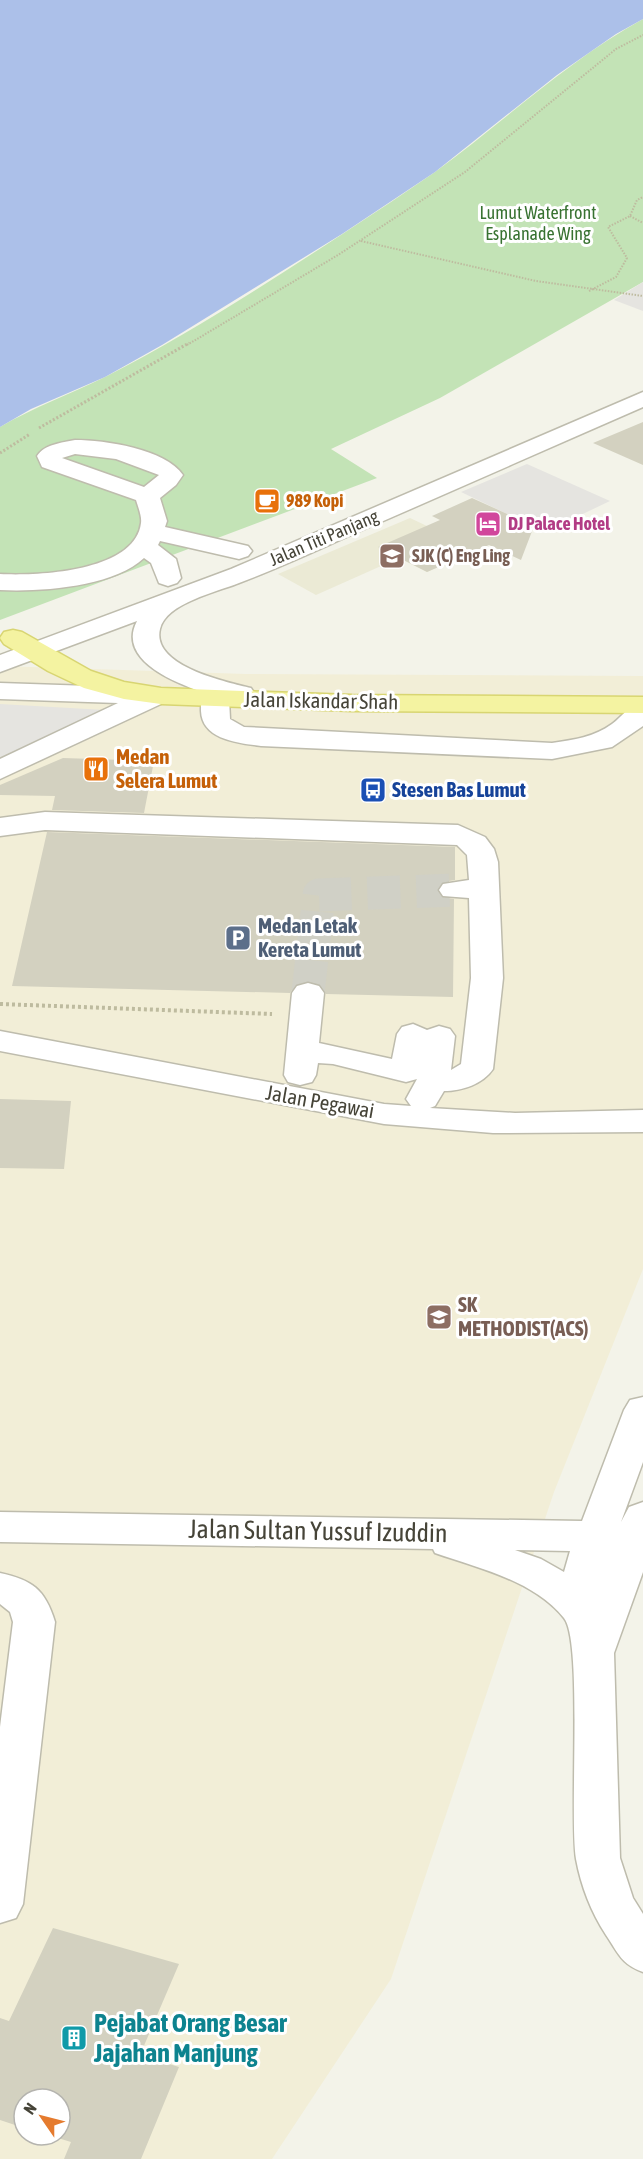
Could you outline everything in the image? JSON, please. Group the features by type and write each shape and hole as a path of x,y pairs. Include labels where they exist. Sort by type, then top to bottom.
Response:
{"main road":[{"name":"Jalan Iskandar Shah","path":"16,644 73,673 106,686 202,697 262,700 643,705"}],"street":[{"name":"Jalan Titi Panjang","path":"168,590 239,551 343,511 643,379"},
{"name":"Jalan Titi Panjang","path":"0,663 16,644 351,527 643,399"},
{"path":"147,496 153,506 149,539 163,559 168,590 150,622 146,633 147,644 154,656 181,675 262,700"},
{"path":"0,582 29,582 80,576 121,563 149,539 196,543 239,551"},
{"path":"0,691 202,697 222,726 236,734 261,738 552,751 585,746 611,738 643,710"},
{"path":"0,770 156,696"},
{"path":"0,827 45,821 458,834 472,839 482,850 470,889 487,978 477,1069 455,1081 433,1080"},
{"path":"296,1098 307,1004"},
{"path":"302,1052 333,1054 406,1072 426,1035 433,1080 416,1115"},
{"name":"Jalan Pegawai","path":"0,1041 384,1114 416,1115 468,1122 528,1124 643,1121"},
{"path":"643,1410 584,1568 582,1598 593,1653 598,1858 612,1905 643,1952"},
{"name":"Jalan Sultan Yussuf Izuddin","path":"0,1527 596,1536 639,1527"},
{"path":"593,1653 639,1527"},
{"path":"416,1532 527,1570 551,1584 585,1612"},
{"path":"0,1588 14,1590 30,1604 34,1622 0,1904"}],"path":[{"path":"0,453 63,413 222,326 360,241 465,172 616,50 643,35"},
{"path":"588,291 616,277 627,258 608,227 630,216 637,200 643,197"},
{"path":"630,216 643,223"},
{"path":"360,241 588,291 643,296"},
{"path":"0,1004 307,1004"}],"shaded area":[{"path":"643,282 643,311 614,300"},
{"path":"527,464 610,501 545,532 461,492"},
{"name":"SJK (C) Eng Ling","path":"410,518 478,550 427,572 399,558 316,595 278,574"},
{"path":"0,666 246,674 643,676 643,1269 554,1492 391,1979 272,2159 0,2159"},
{"path":"0,704 105,710 0,760"}],"green space":[{"name":"Lumut Waterfront Esplanade Wing","path":"643,19 643,282 440,398 331,449 377,478 0,620 0,427 137,360 257,289 435,172 562,72"}],"water":[{"path":"0,0 643,0 643,19 616,34 557,75 435,172 342,234 162,345 105,377 31,409 0,427"}],"building":[{"path":"643,422 643,465 593,443"},
{"path":"472,498 534,526 521,560 489,545 427,572 378,547 440,520 432,516"},
{"name":"Medan Selera Lumut","path":"63,758 154,761 144,813 52,810 55,796 0,795 0,785"},
{"name":"Medan Letak Kereta Lumut","path":"47,832 455,847 455,880 443,882 437,889 441,897 454,899 453,997 326,994 321,985 309,981 296,984 290,993 12,986"},
{"path":"0,1099 71,1101 64,1169 0,1168"},
{"name":"Pejabat Orang Besar Jajahan Manjung","path":"53,1928 179,1964 140,2055 179,2067 141,2159 64,2159 69,2147 72,2147 72,2087 12,2087 12,2124 0,2120 0,2018 9,2021"}],"tunnel":[{"path":"308,993 319,895 454,890"}],"place":[{"name":"989 Kopi","path":"267,501"},
{"name":"DJ Palace Hotel","path":"488,524"},
{"name":"SJK (C) Eng Ling","path":"392,556"},
{"name":"Medan Selera Lumut","path":"96,769"},
{"name":"Stesen Bas Lumut","path":"373,790"},
{"name":"Medan Letak Kereta Lumut","path":"238,938"},
{"name":"SK METHODIST(ACS)","path":"439,1317"},
{"name":"Pejabat Orang Besar Jajahan Manjung","path":"74,2038"}]}
